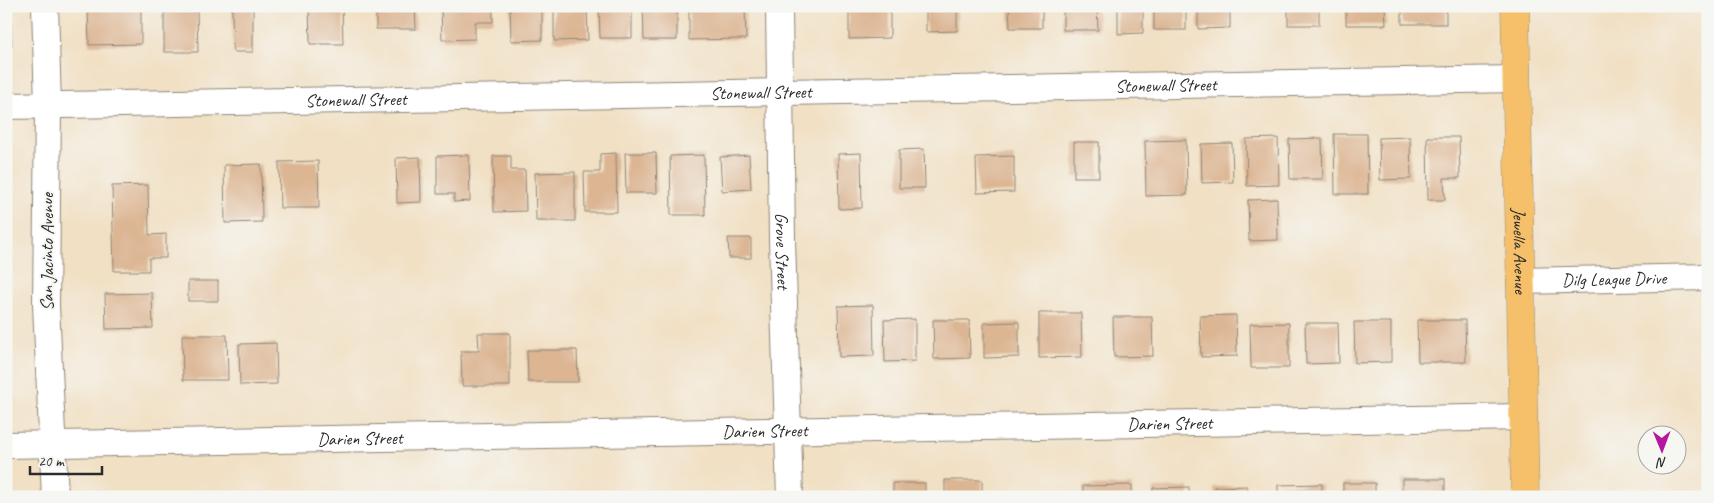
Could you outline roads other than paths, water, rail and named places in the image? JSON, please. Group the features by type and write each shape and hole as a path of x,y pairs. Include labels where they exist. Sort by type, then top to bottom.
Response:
{"main road":[{"name":"Jewella Avenue","path":"1515,6 1525,497"}],"street":[{"name":"San Jacinto Avenue","path":"45,6 48,105 46,305 55,497"},
{"name":"Grove Street","path":"779,6 782,240 790,497"},
{"name":"Stonewall Street","path":"6,106 1516,79"},
{"name":"Dilg League Drive","path":"1520,281 1708,277"},
{"name":"Darien Street","path":"6,445 1523,417"}]}
